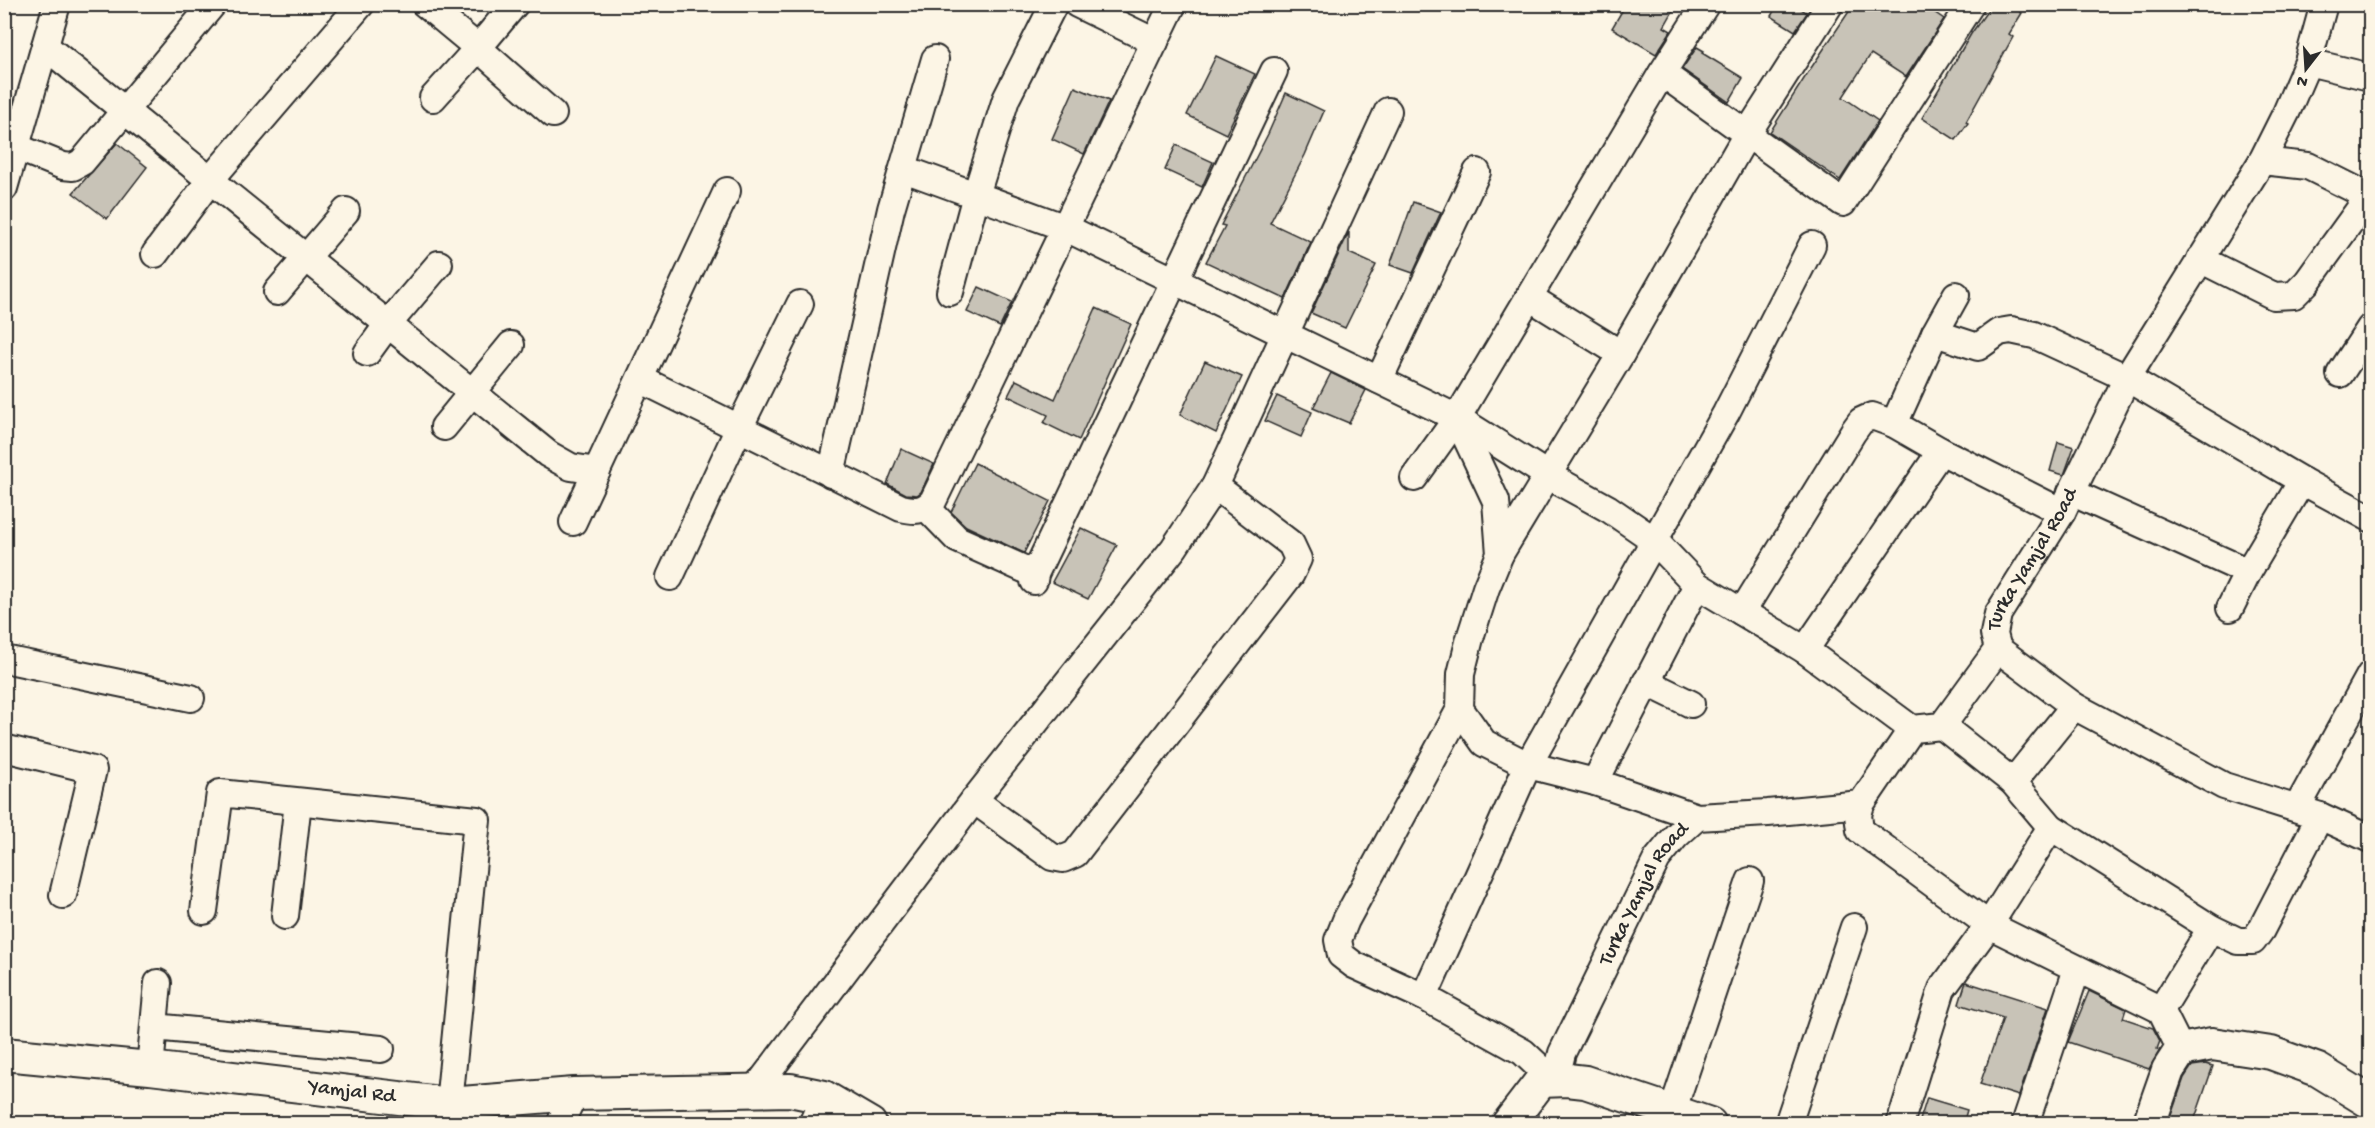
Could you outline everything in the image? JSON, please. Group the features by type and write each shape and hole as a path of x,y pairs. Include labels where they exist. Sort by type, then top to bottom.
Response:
{"main road":[{"path":"2150,1124 2168,1070 2181,1050 2212,1044 2271,1053 2318,1070 2370,1102"},
{"name":"Yamjal Rd","path":"4,1054 150,1068 444,1114 574,1094 790,1090 818,1110 870,1124"},
{"path":"1508,1124 1541,1081 1567,1080 1585,1082 1670,1118 1710,1124"}],"street":[{"path":"4,188 57,4"},
{"path":"16,147 63,166 73,167 82,162 213,4"},
{"path":"155,254 211,179 361,4"},
{"path":"425,4 553,114"},
{"path":"433,98 515,4"},
{"path":"950,292 976,195 1006,99 1054,4"},
{"path":"1077,4 1155,42"},
{"path":"640,379 900,508 915,511 927,508 938,491 1173,4"},
{"path":"1414,478 1457,418 1706,4"},
{"path":"1555,1082 1523,1052 1424,997 1354,965 1341,955 1338,940 1346,920 1460,709 1461,674 1470,638 1500,554 1621,354 1747,134 1830,4"},
{"path":"1662,74 1843,203 1971,4"},
{"name":"Turka Yamjal Road","path":"1942,726 1998,649 1994,634 1998,614 2067,502 2127,378 2262,161 2308,62 2324,4"},
{"path":"45,46 548,454 571,467 597,471"},
{"path":"831,474 891,209 935,59"},
{"path":"2308,62 2370,77"},
{"path":"927,508 957,539 1034,578 1274,71"},
{"path":"754,1091 974,800 1174,548 1215,486 1388,111"},
{"path":"2200,259 2274,296 2294,295 2307,282 2370,196 2308,166 2262,161"},
{"path":"904,169 1066,228 1457,418 1549,476 1609,509 1654,540 1697,585 1805,650 1912,729 1942,726 2013,783 2050,827 2211,928 2238,941 2253,941 2261,930 2309,812 2370,675"},
{"path":"1379,380 1476,172"},
{"path":"573,522 727,191"},
{"path":"277,292 346,211"},
{"path":"1424,997 1528,765 1725,413 1812,245"},
{"path":"367,353 388,324 439,264"},
{"path":"1894,424 1935,333 1956,295"},
{"path":"1528,297 1621,354"},
{"path":"670,578 739,428 800,304"},
{"path":"2340,374 2370,328"},
{"path":"1935,333 1978,347 1998,332 2011,330 2034,335 2127,378 2302,481 2370,518"},
{"path":"444,427 511,345"},
{"path":"1742,612 1861,421 1872,416 1894,424 1941,451 2248,572"},
{"path":"1457,418 1496,501 1500,554"},
{"path":"1805,650 1941,451"},
{"path":"2230,608 2248,572 2302,481"},
{"path":"974,800 1052,857 1063,859 1075,854 1291,574 1298,559 1291,544 1215,486"},
{"path":"1595,782 1697,585"},
{"path":"1998,649 2074,706 2224,786 2309,812 2370,838"},
{"path":"4,659 191,698"},
{"path":"1646,682 1691,705"},
{"path":"2013,783 2074,706"},
{"path":"1460,709 1484,743 1528,765 1595,782 1697,817"},
{"path":"1912,729 1861,804 1858,815 1860,830 1989,925 2161,1010 2181,1050"},
{"path":"4,748 93,770 63,895"},
{"path":"204,911 220,793 477,820 444,1114"},
{"path":"285,916 298,802"},
{"name":"Turka Yamjal Road","path":"1555,1082 1562,1053 1657,859 1676,836 1697,817 1861,804"},
{"path":"1900,1124 1942,989 1989,925 2050,827"},
{"path":"1670,1118 1750,881"},
{"path":"1788,1124 1854,927"},
{"path":"2161,1010 2211,928"},
{"path":"2025,1124 2078,969"},
{"path":"150,1068 158,983"},
{"path":"154,1027 381,1049"},
{"path":"560,1124 574,1094"}],"building":[{"path":"1626,4 1677,4 1664,27 1671,31 1656,54 1612,28"},
{"path":"1778,4 1794,4 1807,13 1795,31 1771,16"},
{"path":"1854,4 1922,4 1944,19 1906,77 1871,54 1843,97 1878,121 1840,180 1770,132"},
{"path":"1992,4 2025,4 2009,34 2013,37 1966,122 1968,123 1956,140 1922,118 1971,34"},
{"path":"1697,47 1704,51 1702,53 1743,78 1729,102 1682,69"},
{"path":"1216,56 1255,74 1226,134 1187,115"},
{"path":"1075,87 1109,101 1084,154 1052,139"},
{"path":"1286,93 1324,111 1305,155 1270,223 1311,242 1285,299 1206,262 1225,226 1221,225 1268,134"},
{"path":"117,143 147,167 107,219 73,193"},
{"path":"1176,145 1213,162 1202,187 1165,170"},
{"path":"1413,202 1441,212 1413,273 1390,265"},
{"path":"1349,232 1349,253 1376,265 1345,328 1311,313"},
{"path":"979,287 1012,302 1000,327 967,312"},
{"path":"1096,308 1131,324 1079,440 1044,423 1048,415 1008,396 1016,380 1055,399"},
{"path":"1205,361 1242,377 1216,433 1180,415"},
{"path":"1331,373 1366,390 1349,423 1313,408"},
{"path":"1277,396 1312,412 1301,437 1265,421"},
{"path":"2058,442 2074,447 2064,475 2050,471"},
{"path":"901,449 934,464 921,492 917,495 906,494 887,484"},
{"path":"975,463 1050,501 1024,553 966,526 951,512"},
{"path":"1081,528 1117,545 1088,599 1052,582"},
{"path":"1966,982 2048,1008 2019,1096 1980,1084 2003,1018 1959,1004"},
{"path":"2089,991 2126,1009 2123,1018 2153,1028 2160,1041 2157,1049 2160,1050 2149,1069 2068,1042"},
{"path":"2206,1064 2213,1066 2193,1124 2168,1124 2184,1078 2192,1066"},
{"path":"1927,1098 1967,1110 1963,1124 1932,1124 1920,1120"}]}
